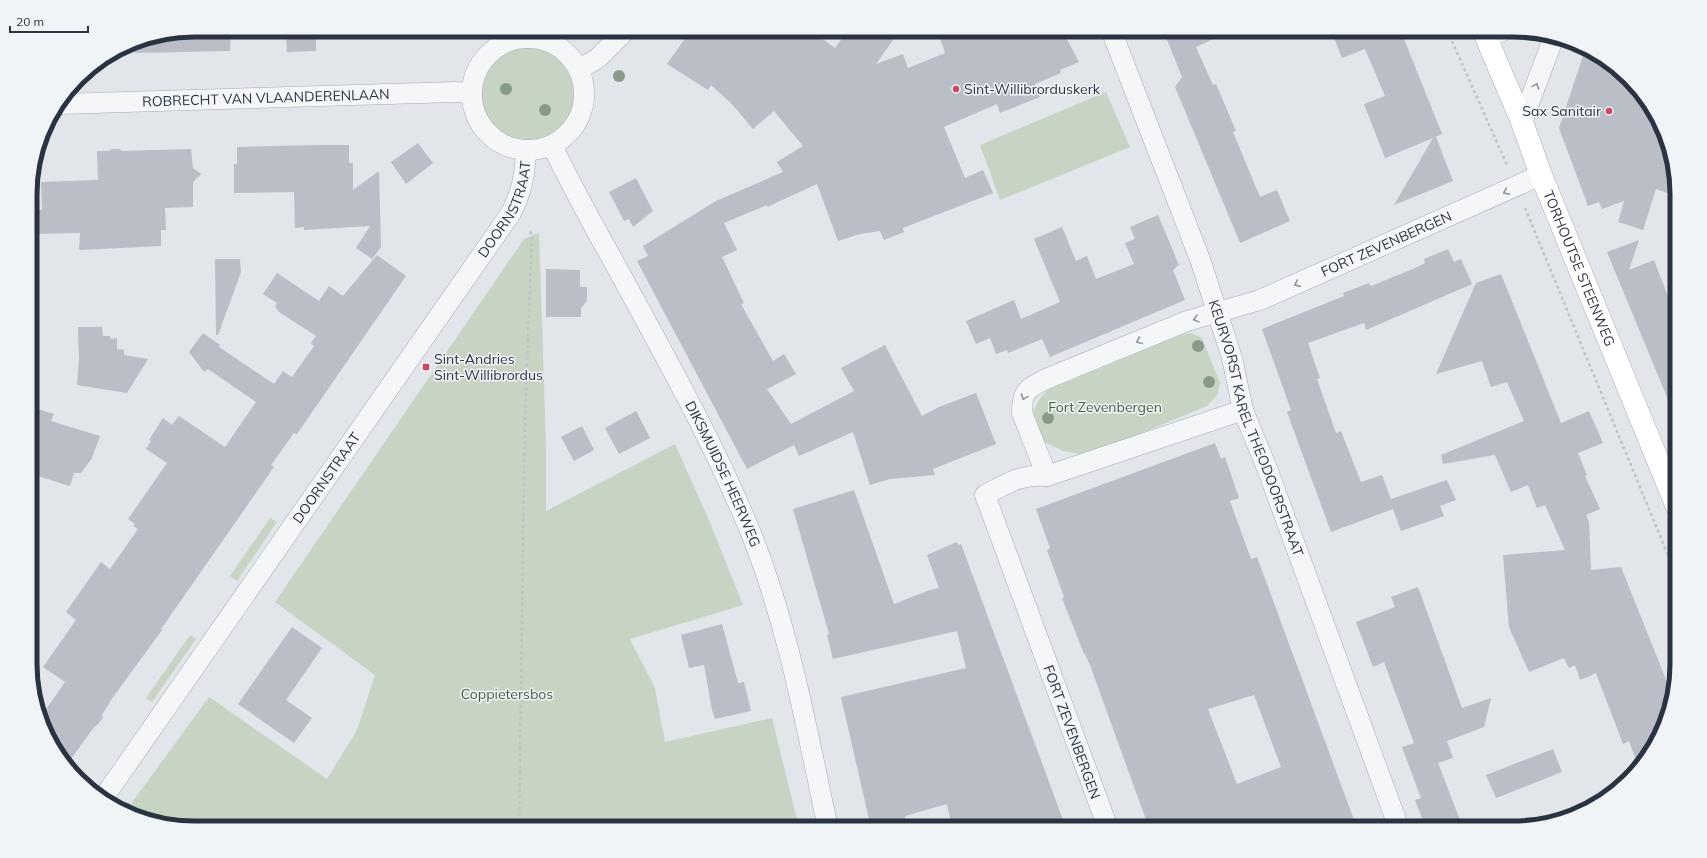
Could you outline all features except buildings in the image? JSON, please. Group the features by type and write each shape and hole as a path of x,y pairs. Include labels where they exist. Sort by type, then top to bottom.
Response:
{"main road":[{"name":"TORHOUTSE STEENWEG","path":"1493,37 1541,175 1670,490"}],"street":[{"path":"508,37 482,62 474,77 472,93 474,110 481,126 493,138 508,147 526,150 539,149 552,145 567,135 578,120 584,104 584,86 579,69 568,54 554,44 537,38 523,37"},
{"path":"579,69 597,58 619,37"},
{"name":"KEURVORST KAREL THEODOORSTRAAT","path":"1114,37 1200,259 1232,358 1243,410 1268,471 1396,821"},
{"path":"1522,122 1552,42"},
{"name":"ROBRECHT VAN VLAANDERENLAAN","path":"65,104 455,92 472,93"},
{"name":"DIKSMUIDSE HEERWEG","path":"552,145 705,434 751,533 761,559 784,633 826,821"},
{"name":"DOORNSTRAAT","path":"106,794 511,213 522,188 526,150"},
{"name":"FORT ZEVENBERGEN","path":"1047,476 1022,413 1022,402 1028,388 1046,379 1187,321 1218,313 1267,297 1541,175"},
{"name":"FORT ZEVENBERGEN","path":"1105,821 985,495 1019,478 1034,475 1047,476 1243,410"}],"path":[{"path":"1450,37 1516,187 1670,560"},
{"path":"511,213 527,224 532,236 525,421 519,821"}],"green space":[{"path":"527,48 545,51 560,62 571,77 574,95 571,113 560,128 545,139 527,142 509,139 494,128 483,113 480,95 483,77 494,62 509,51"},
{"path":"1106,92 1130,147 1000,200 980,145"},
{"name":"Coppietersbos","path":"539,233 546,444 546,511 675,444 711,525 743,605 630,639 655,688 665,742 772,718 797,821 184,821 153,816 129,807 209,697 327,779 357,730 375,675 275,602 524,239"},
{"name":"Fort Zevenbergen","path":"1191,333 1202,338 1220,383 1217,395 1207,406 1088,455 1063,451 1047,443 1041,444 1034,422 1034,410 1041,397 1048,390 1181,335"},
{"path":"270,518 277,522 237,581 230,576"},
{"path":"190,635 196,639 152,702 146,698"}],"place":[{"name":"Sint-Willibrorduskerk","path":"956,89"},
{"name":"Sax Sanitair","path":"1609,111"},
{"name":"Sint-Andries Sint-Willibrordus","path":"426,367"}]}
